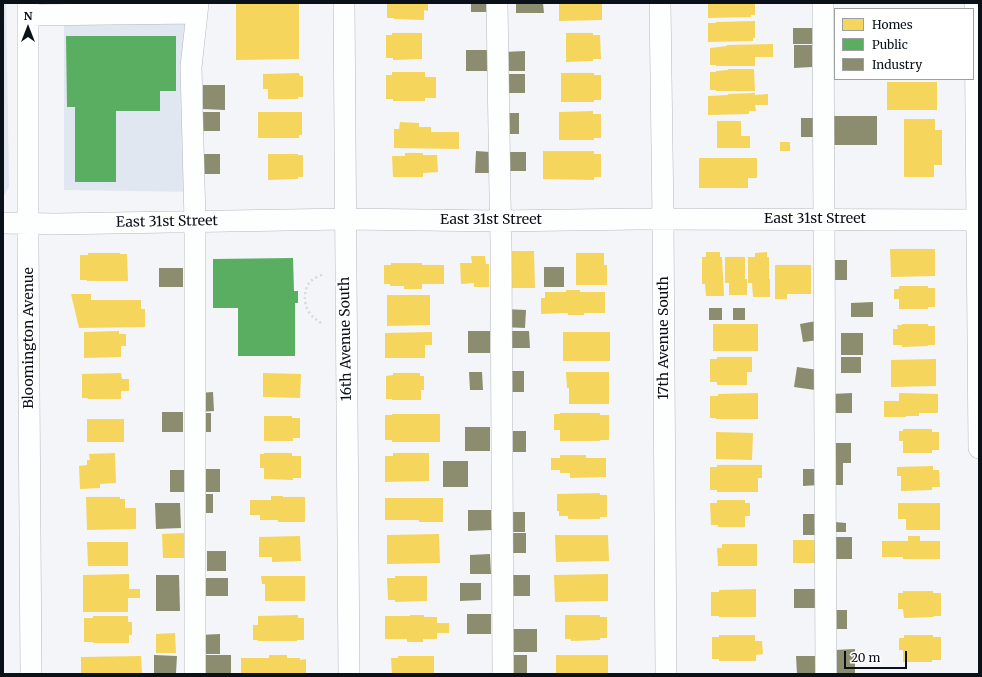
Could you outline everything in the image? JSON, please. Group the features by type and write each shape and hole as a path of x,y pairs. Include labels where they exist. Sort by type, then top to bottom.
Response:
{"street":[{"name":"16th Avenue South","path":"344,3 349,674"},
{"path":"497,3 500,221 502,259 502,674"},
{"name":"17th Avenue South","path":"660,3 666,674"},
{"path":"823,3 826,674"},
{"path":"975,3 979,448"},
{"path":"28,9 198,8 191,67 195,221 195,674"},
{"name":"Bloomington Avenue","path":"28,9 31,674"},
{"name":"East 31st Street","path":"3,223 55,224 345,219 500,221 663,219 978,220"}],"path":[{"path":"321,323 310,314 306,307 305,296 307,287 311,281 324,274"}],"shaded area":[{"path":"3,3 6,3 9,187 3,197"},
{"path":"64,3 196,3 196,192 64,190"}],"building: Homes":[{"path":"236,3 299,3 299,59 236,60"},
{"path":"387,3 428,3 428,11 424,10 424,20 387,18"},
{"path":"559,3 602,3 602,20 559,21"},
{"path":"708,3 755,3 755,15 751,15 751,17 708,18"},
{"path":"755,21 755,38 753,38 753,41 708,42 708,23"},
{"path":"392,33 422,33 422,59 393,60 393,58 386,58 386,35 392,35"},
{"path":"566,33 593,33 593,35 600,35 601,59 593,59 593,61 566,62"},
{"path":"773,44 773,57 755,57 755,66 710,65 710,48 727,45"},
{"path":"728,69 754,69 755,91 710,90 710,72"},
{"path":"392,72 425,72 425,77 436,77 436,98 425,98 425,101 393,101 393,99 386,99 386,75 392,75"},
{"path":"299,73 300,76 303,76 303,97 298,97 298,99 268,99 268,89 263,89 263,74"},
{"path":"561,73 594,73 594,75 601,75 601,100 594,100 594,102 561,102"},
{"path":"887,82 937,82 937,110 887,110"},
{"path":"755,93 755,95 768,94 768,105 755,105 756,111 749,111 749,114 708,115 708,96"},
{"path":"593,111 593,114 601,114 601,138 594,138 594,140 559,140 559,112"},
{"path":"258,112 302,112 302,135 299,135 299,138 258,138"},
{"path":"904,119 935,119 935,130 942,130 942,165 934,165 934,177 904,177"},
{"path":"717,121 741,121 741,136 750,136 750,148 717,148"},
{"path":"400,122 419,123 419,127 431,127 431,132 459,132 459,149 394,148 394,129 399,129"},
{"path":"780,142 790,142 790,151 780,151"},
{"path":"543,151 594,151 594,154 601,154 601,177 594,177 594,180 543,179"},
{"path":"405,153 437,155 438,172 423,173 423,177 393,177 392,156 405,156"},
{"path":"268,154 303,155 303,177 298,177 298,179 268,180"},
{"path":"699,158 757,158 757,178 748,178 748,188 699,188"},
{"path":"890,249 935,249 935,276 891,277"},
{"path":"507,251 534,251 535,288 507,288"},
{"path":"706,252 720,252 720,257 722,257 724,296 706,296 705,284 702,284 702,257 706,257"},
{"path":"767,252 767,257 769,257 770,297 753,297 752,283 748,283 748,257 755,257 755,253"},
{"path":"88,253 127,254 128,281 80,280 80,255 88,255"},
{"path":"576,253 604,253 604,265 607,265 607,285 576,285"},
{"path":"471,256 485,256 486,264 489,264 489,287 474,287 474,283 461,284 460,263 472,263"},
{"path":"725,257 745,257 747,295 729,295 729,283 725,283"},
{"path":"391,263 444,265 444,284 422,284 422,289 404,289 404,286 390,286 390,284 384,284 384,265 391,265"},
{"path":"775,265 811,265 811,294 787,294 787,299 775,299"},
{"path":"899,286 928,286 928,288 935,288 935,307 928,307 928,309 899,309 899,299 894,299 894,289 899,289"},
{"path":"566,290 580,290 580,292 605,292 605,313 584,313 584,315 568,315 568,313 541,314 541,298 545,298 545,292 566,292"},
{"path":"71,294 91,294 91,300 141,300 141,309 145,309 145,327 79,328"},
{"path":"387,295 430,295 430,325 387,326"},
{"path":"713,324 758,324 758,351 713,351"},
{"path":"928,324 928,326 935,326 935,345 902,347 902,345 893,345 893,329 898,329 897,325"},
{"path":"119,331 119,334 126,334 126,346 121,346 121,357 84,358 84,332"},
{"path":"432,332 432,345 425,345 425,358 385,358 385,333"},
{"path":"563,332 610,332 610,361 563,361"},
{"path":"717,357 752,357 752,372 747,372 747,385 717,385 717,382 710,382 710,359 717,359"},
{"path":"936,359 936,386 891,387 891,360"},
{"path":"566,372 609,372 609,404 569,404 569,388 567,388"},
{"path":"121,373 122,379 129,379 129,391 121,391 121,399 82,398 82,374"},
{"path":"263,373 301,374 300,398 263,397"},
{"path":"393,373 420,373 420,376 424,376 424,390 421,390 421,400 386,399 386,376 393,375"},
{"path":"758,393 758,419 710,418 710,396 718,396 718,394"},
{"path":"899,393 938,394 938,413 919,413 919,416 906,417 884,417 884,401 899,401"},
{"path":"600,413 600,415 609,415 609,440 560,441 560,430 554,430 554,414"},
{"path":"440,414 440,442 392,442 392,440 385,440 385,415"},
{"path":"264,416 292,416 292,418 300,418 300,438 293,438 293,441 264,441"},
{"path":"87,419 124,419 124,442 87,442"},
{"path":"903,429 932,429 932,432 939,432 939,450 932,450 932,453 903,453 903,441 899,441 899,431 903,431"},
{"path":"716,432 753,433 752,460 716,459"},
{"path":"115,453 116,483 100,484 100,488 80,489 79,466 87,465 87,460 90,460 89,454"},
{"path":"292,453 292,456 301,456 301,478 293,478 293,480 264,479 264,468 260,468 260,454"},
{"path":"393,453 429,453 429,481 385,482 385,456 393,456"},
{"path":"560,455 586,455 586,458 606,458 606,477 570,478 570,473 560,473 560,470 551,470 551,458 560,458"},
{"path":"717,465 762,465 762,478 758,478 758,492 717,492 717,490 710,490 710,467 717,467"},
{"path":"933,466 933,470 939,470 940,487 932,487 932,490 901,491 901,476 897,476 897,467"},
{"path":"600,493 600,495 607,495 607,517 600,517 600,519 568,519 568,516 559,516 559,511 557,511 557,494"},
{"path":"271,496 305,497 305,522 260,520 260,515 250,515 250,500 271,500"},
{"path":"86,497 120,497 120,499 125,499 125,508 136,508 136,529 87,530"},
{"path":"385,498 443,498 443,522 385,520"},
{"path":"717,500 745,500 745,503 750,503 750,516 745,516 745,527 718,527 718,525 711,525 710,503 717,503"},
{"path":"898,503 940,503 940,530 906,530 906,519 898,519"},
{"path":"185,533 186,558 163,558 162,534"},
{"path":"439,534 440,563 387,564 387,535"},
{"path":"555,535 608,535 609,561 556,562"},
{"path":"300,536 301,561 272,562 272,557 259,557 259,537"},
{"path":"908,536 920,536 920,541 940,541 940,559 903,559 903,557 882,557 882,541 908,541"},
{"path":"793,540 815,540 815,563 793,563"},
{"path":"87,542 128,542 128,566 88,566"},
{"path":"722,544 757,544 757,566 718,566 717,548 722,548"},
{"path":"129,574 129,589 140,589 140,598 128,598 128,612 83,612 83,575"},
{"path":"608,574 608,601 555,602 554,575"},
{"path":"261,576 305,576 305,601 265,601 265,584 262,584"},
{"path":"395,576 427,576 427,601 395,602 395,600 388,600 387,578 395,578"},
{"path":"756,589 756,617 711,616 711,592 719,592 719,590"},
{"path":"903,591 933,591 933,593 941,593 941,616 904,618 903,609 898,609 898,593 903,593"},
{"path":"298,615 298,618 304,618 304,640 253,640 253,625 258,625 258,616"},
{"path":"410,615 437,617 437,623 449,623 449,633 437,633 437,639 423,639 423,642 407,642 407,639 385,639 385,616"},
{"path":"565,615 600,615 600,617 607,617 607,638 600,638 600,640 571,641 571,639 565,639"},
{"path":"93,616 128,616 128,622 132,622 132,635 129,635 129,643 84,642 84,618 93,618"},
{"path":"175,633 176,653 156,653 156,634"},
{"path":"719,635 755,635 755,641 762,641 763,654 756,655 756,661 719,661 719,659 712,659 712,637 719,637"},
{"path":"904,635 933,635 933,637 941,637 941,660 932,660 932,662 903,662 903,650 899,650 899,638 904,638"},
{"path":"269,655 287,655 287,658 300,658 300,660 306,659 306,674 241,673 241,658 269,658"},
{"path":"556,655 608,655 608,674 556,674"},
{"path":"141,656 142,674 81,674 81,657"},
{"path":"398,656 434,656 434,674 392,674 391,658 398,658"}],"building: Public":[{"path":"66,36 176,36 176,91 160,91 160,111 116,111 116,182 75,182 75,107 67,107"},
{"path":"293,258 294,291 298,291 298,303 295,303 295,356 238,356 238,308 213,308 213,259"}],"building: Industry":[{"path":"471,3 491,3 491,12 471,12"},
{"path":"516,3 543,3 544,13 516,13"},
{"path":"833,25 834,25 834,42"},
{"path":"793,28 815,28 815,44 793,44"},
{"path":"794,45 812,45 812,67 794,68"},
{"path":"466,50 488,50 488,71 466,71"},
{"path":"525,51 525,71 504,71 503,52"},
{"path":"503,74 525,74 525,93 503,93"},
{"path":"203,85 225,85 225,110 203,109"},
{"path":"199,112 220,112 220,131 199,131"},
{"path":"506,113 519,113 519,134 506,134"},
{"path":"829,116 877,116 877,145 829,145"},
{"path":"801,118 817,118 817,137 801,137"},
{"path":"476,151 490,152 490,173 475,173"},
{"path":"504,152 526,152 526,171 505,171"},
{"path":"198,154 220,154 220,174 198,174"},
{"path":"832,260 847,260 847,280 832,280"},
{"path":"544,267 564,267 564,287 544,287"},
{"path":"159,268 183,268 183,287 159,287"},
{"path":"873,302 873,317 851,317 851,303"},
{"path":"709,308 722,308 722,320 709,320"},
{"path":"733,308 745,308 745,320 733,320"},
{"path":"504,309 526,310 525,328 503,327"},
{"path":"816,321 819,340 803,342 800,324"},
{"path":"468,331 490,331 490,353 468,353"},
{"path":"511,331 529,331 530,348 511,348"},
{"path":"841,333 863,333 863,355 841,355"},
{"path":"841,357 861,357 861,373 841,373"},
{"path":"797,367 818,370 815,390 794,387"},
{"path":"505,371 524,371 524,392 505,392"},
{"path":"469,372 482,372 483,390 470,390"},
{"path":"213,392 214,411 198,412 198,393"},
{"path":"852,393 852,413 832,413 832,394"},
{"path":"162,412 183,412 183,432 162,432"},
{"path":"198,413 211,413 211,432 198,432"},
{"path":"465,427 490,427 490,451 465,451"},
{"path":"505,431 526,431 526,452 505,452"},
{"path":"831,443 851,443 851,463 843,463 843,485 830,485"},
{"path":"443,461 468,461 468,487 443,487"},
{"path":"198,469 220,469 220,492 199,492"},
{"path":"803,469 819,469 819,485 803,486"},
{"path":"170,470 185,470 185,492 170,492"},
{"path":"199,494 213,494 213,513 199,513"},
{"path":"155,503 180,503 181,528 156,529"},
{"path":"468,510 491,510 492,530 468,531"},
{"path":"506,512 525,512 525,532 506,532"},
{"path":"803,514 818,514 818,535 803,535"},
{"path":"835,522 846,523 846,532 835,532"},
{"path":"505,533 526,533 526,553 505,553"},
{"path":"831,537 852,537 852,559 831,559"},
{"path":"207,551 226,551 226,571 207,571"},
{"path":"490,554 491,574 470,574 470,555"},
{"path":"156,575 179,575 180,611 156,611"},
{"path":"508,575 530,575 530,596 509,596"},
{"path":"205,578 228,578 228,596 205,596"},
{"path":"460,583 481,583 481,600 460,601"},
{"path":"794,589 818,589 819,608 794,608"},
{"path":"833,610 847,610 847,629 833,629"},
{"path":"467,614 491,614 491,634 467,634"},
{"path":"513,629 537,629 537,652 512,652"},
{"path":"220,634 220,654 199,654 199,635"},
{"path":"855,649 855,674 834,674 834,650"},
{"path":"154,655 177,656 176,673 154,673"},
{"path":"206,655 231,655 231,674 206,674"},
{"path":"506,655 527,655 527,674 506,674"},
{"path":"796,656 819,656 819,674 797,674"}]}
